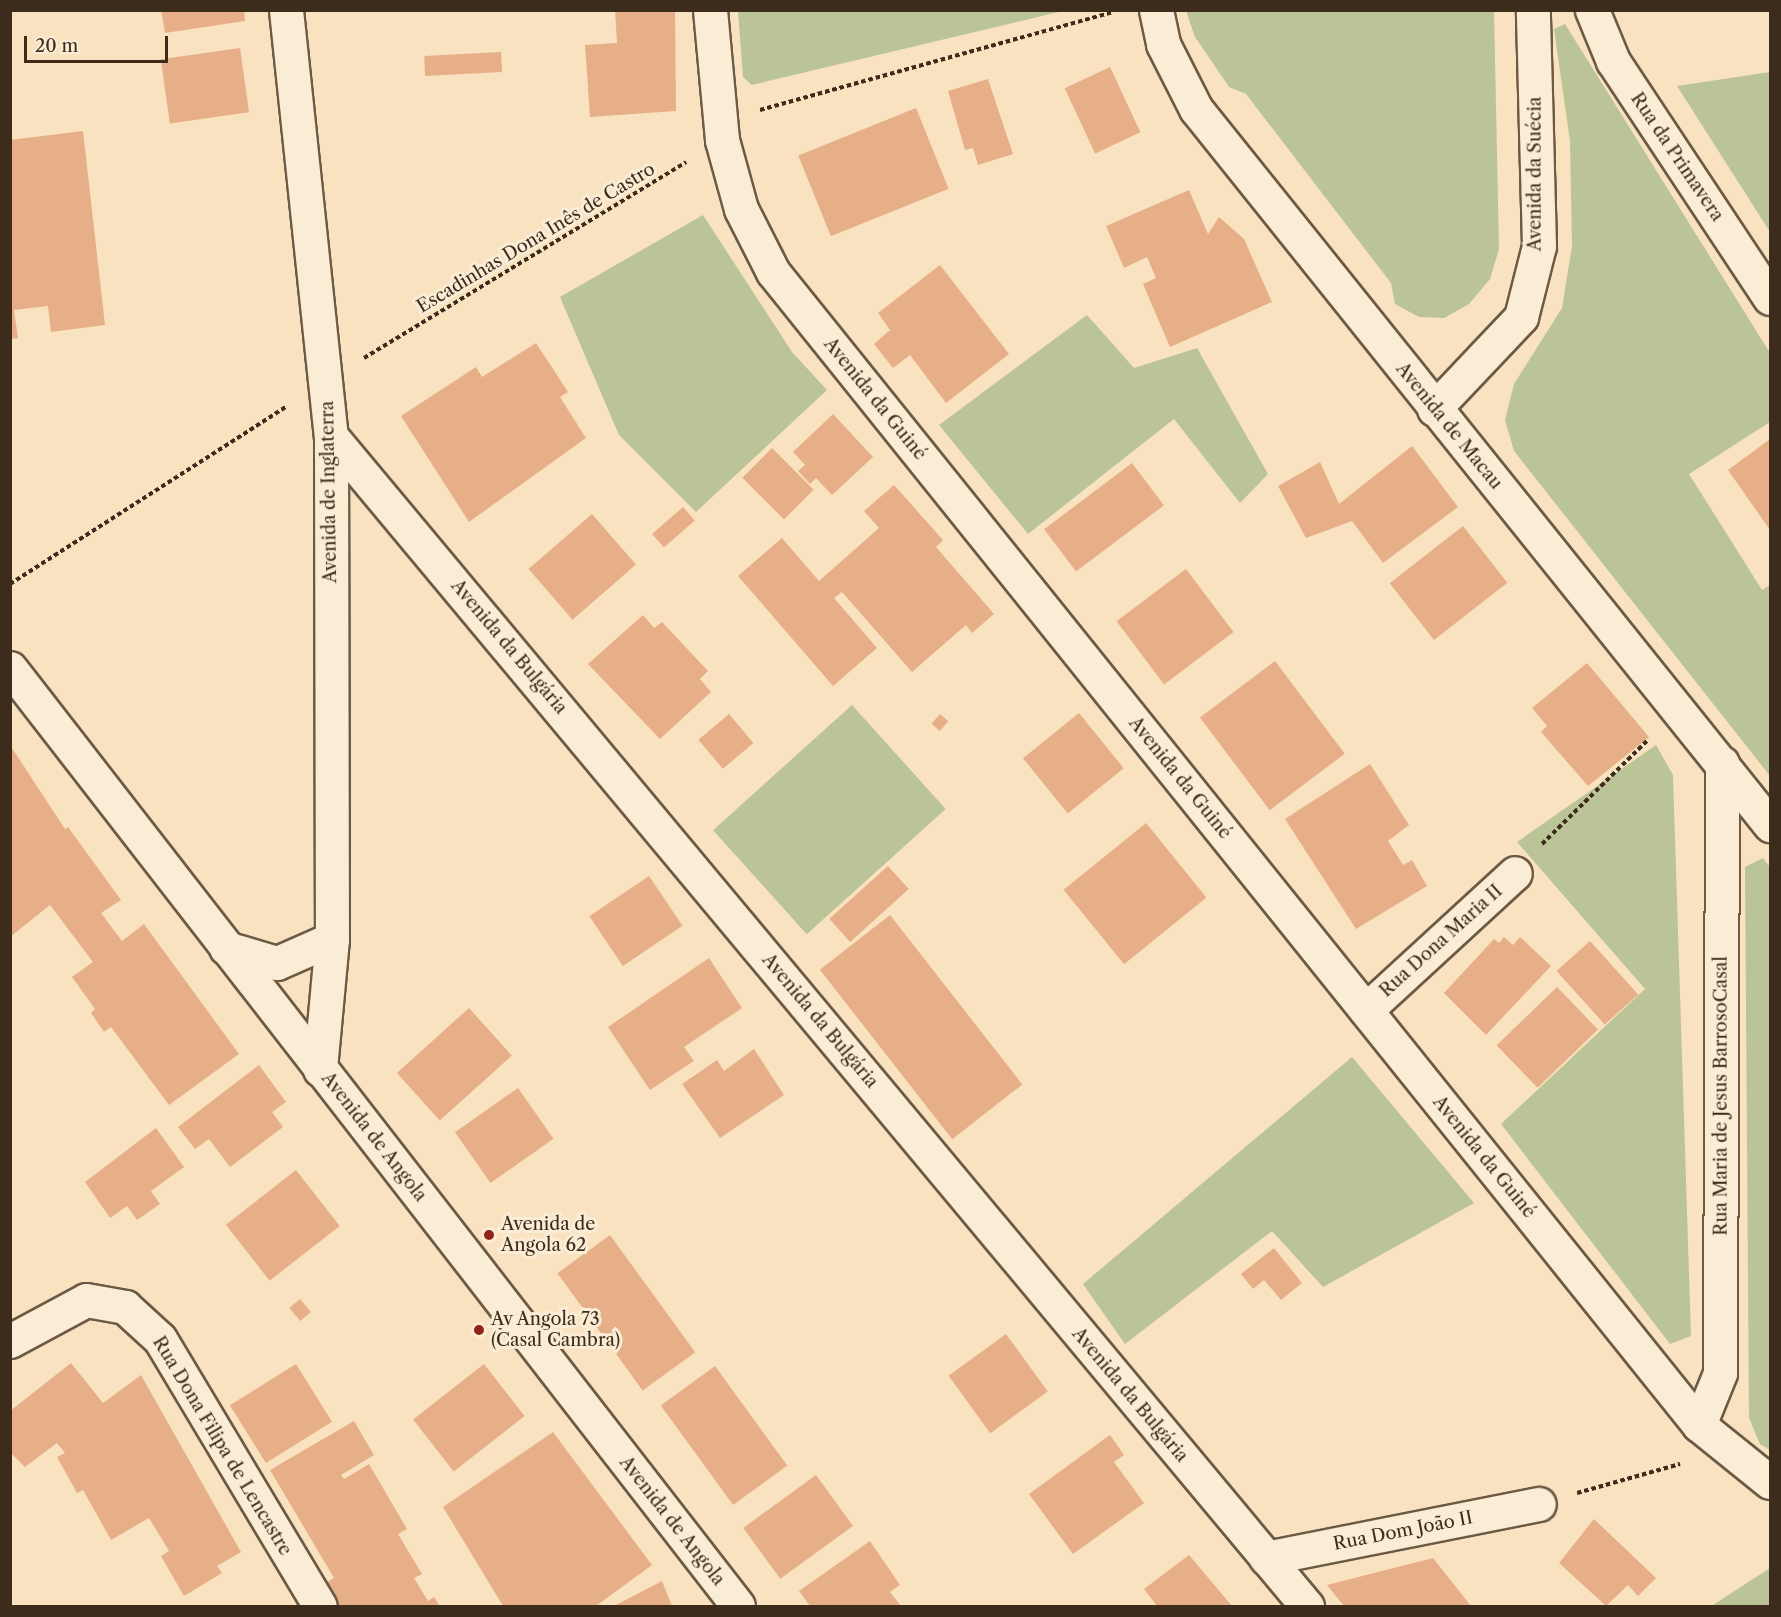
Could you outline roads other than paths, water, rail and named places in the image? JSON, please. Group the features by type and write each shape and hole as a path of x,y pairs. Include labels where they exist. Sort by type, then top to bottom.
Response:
{"street":[{"name":"Avenida de Inglaterra","path":"286,10 331,436 332,939 320,1069"},
{"name":"Avenida da Guiné","path":"710,10 722,140 741,209 773,272 1699,1425 1770,1482"},
{"name":"Avenida de Macau","path":"1156,10 1163,44 1196,109 1434,409 1680,710 1770,825"},
{"name":"Avenida da Suécia","path":"1434,409 1521,317 1539,246 1533,10"},
{"name":"Rua da Primavera","path":"1593,10 1613,61 1770,298"},
{"name":"Avenida da Bulgária","path":"331,436 1307,1606"},
{"name":"Avenida de Angola","path":"10,668 738,1606"},
{"name":"Rua Maria de Jesus BarrosoCasal","path":"1699,1425 1720,1373 1722,763"},
{"name":"Rua Dona Maria II","path":"1366,1010 1515,873"},
{"path":"226,948 277,963 332,939"},
{"name":"Rua Dona Filipa de Lencastre","path":"10,1341 86,1300 125,1307 160,1339 320,1606"},
{"name":"Rua Dom João II","path":"1266,1558 1539,1504"}],"place":[{"name":"Avenida de Angola 62","path":"489,1235"},
{"name":"Av Angola 73 (Casal Cambra)","path":"479,1330"}]}
